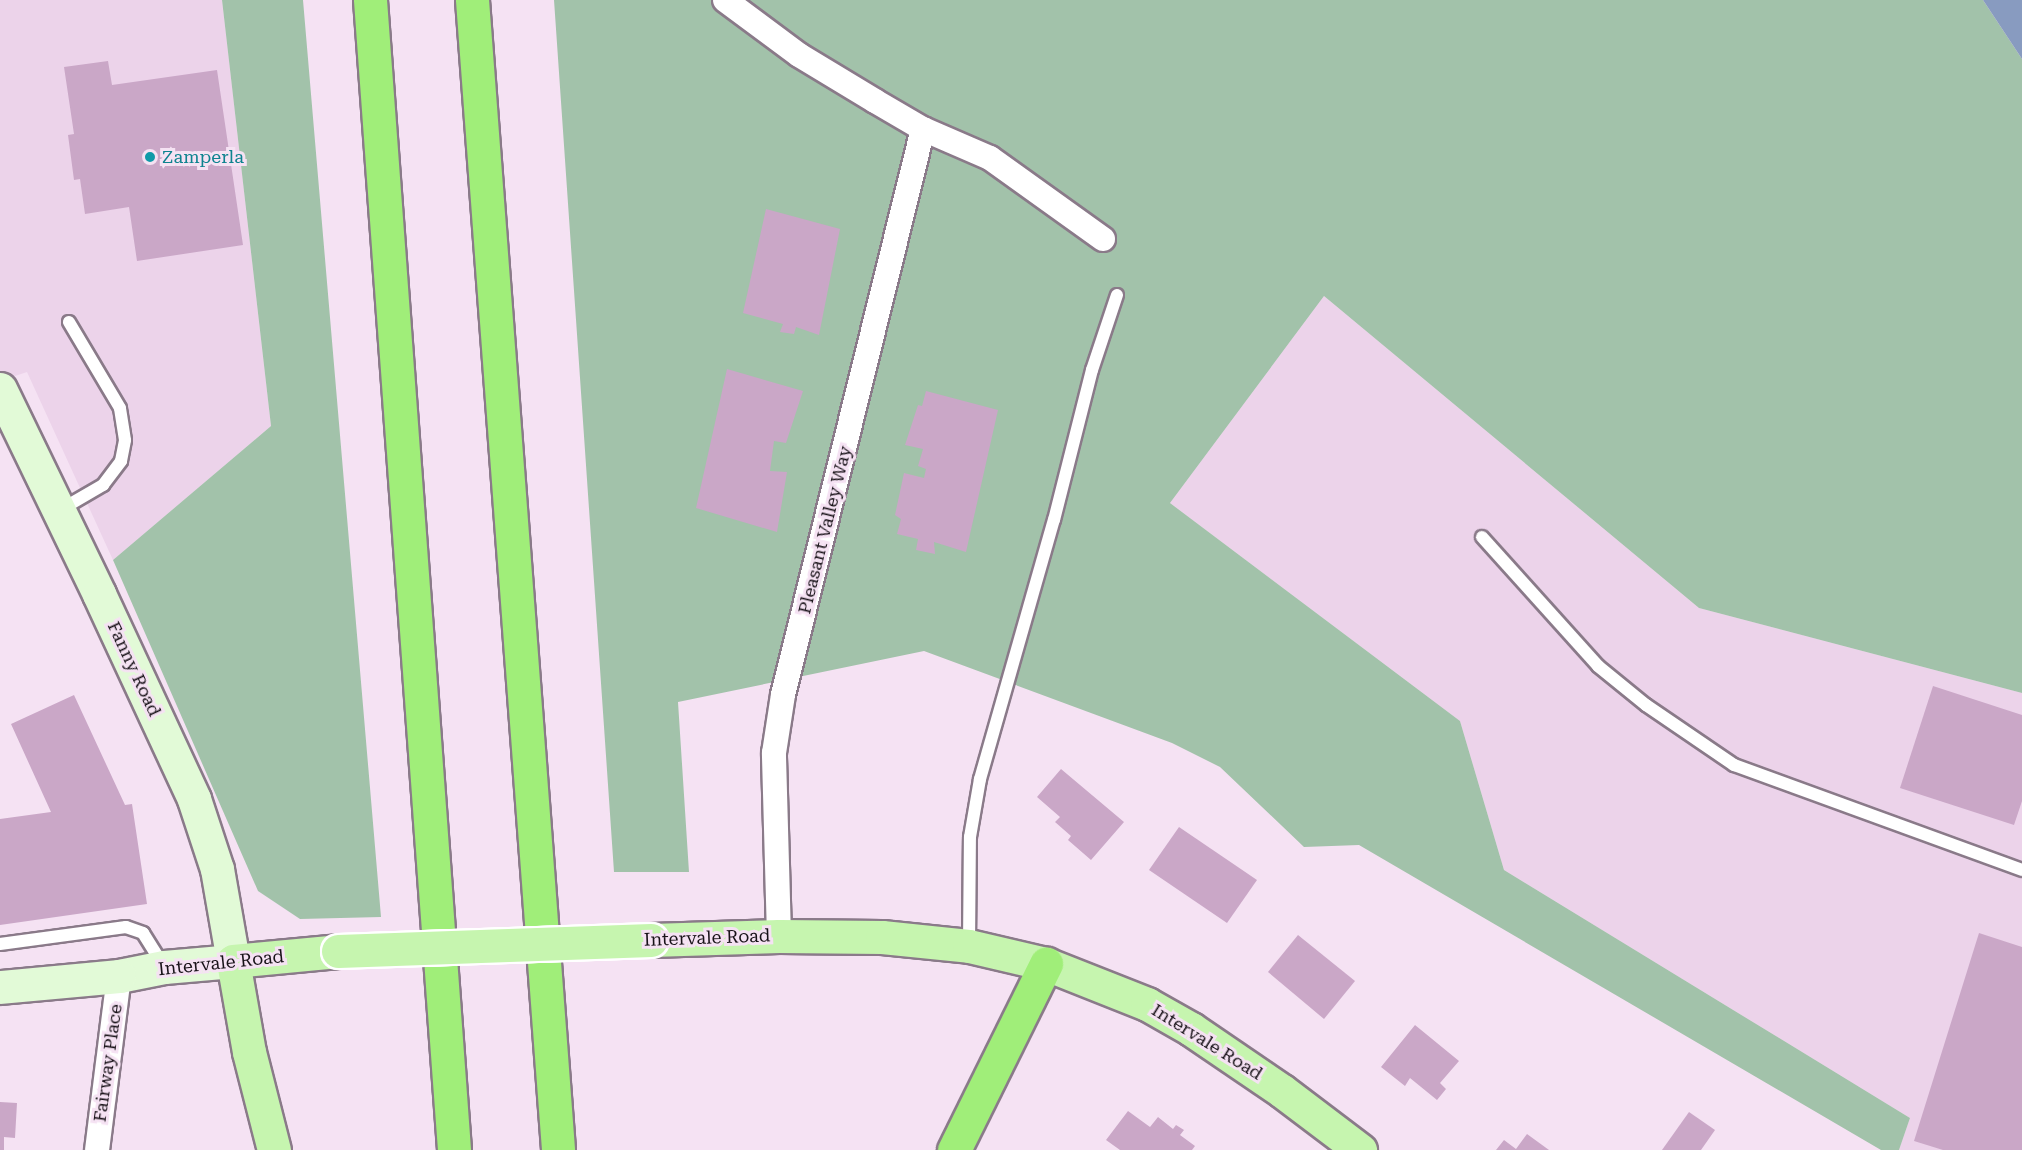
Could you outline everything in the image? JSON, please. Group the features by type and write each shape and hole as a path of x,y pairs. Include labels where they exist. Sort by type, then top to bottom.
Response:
{"highway":[{"path":"370,0 454,1150"},
{"path":"472,0 558,1150"},
{"path":"954,1150 1046,964"}],"main road":[{"name":"Fanny Road","path":"0,389 194,799 217,869 233,961"},
{"name":"Intervale Road","path":"0,987 119,976 164,967 338,951 780,936 882,937 969,946 1046,964 1147,1004 1191,1029 1282,1091 1360,1150"},
{"path":"233,961 249,1052 274,1150"}],"street":[{"path":"725,0 799,56 923,129 990,158 1103,239"},
{"name":"Pleasant Valley Way","path":"780,936 774,753 783,695 923,129"},
{"name":"Fairway Place","path":"97,1150 119,976"}],"lane":[{"path":"969,946 970,837 980,779 1053,520 1092,370 1117,295"},
{"path":"59,510 103,484 121,461 125,440 120,408 69,322"},
{"path":"1482,537 1598,666 1646,705 1734,765 2022,870"},
{"path":"0,944 126,927 143,933 164,967"}],"shaded area":[{"path":"0,0 222,0 271,426 113,560 27,372 0,381"},
{"path":"1324,296 1699,608 2022,693 2022,1150 1899,1150 1910,1118 1504,870 1460,721 1170,503"}],"green space":[{"path":"222,0 303,0 381,917 300,919 258,891 113,560 271,426"},
{"path":"554,0 1983,0 2022,59 2022,693 1699,608 1324,296 1170,503 1460,721 1504,870 1910,1118 1899,1150 1881,1150 1359,845 1304,847 1220,767 1172,743 924,651 678,702 689,872 614,872"}],"water":[{"path":"1983,0 2022,0 2022,59"}],"building":[{"name":"Zamperla","path":"108,61 112,85 217,70 243,245 137,261 129,207 85,214 80,179 74,180 68,135 74,134 64,67"},
{"path":"766,209 840,229 819,335 796,327 794,334 780,332 783,324 743,313"},
{"path":"727,369 803,391 786,443 774,441 770,471 787,472 777,532 696,508"},
{"path":"926,391 998,410 966,552 934,542 935,554 916,550 918,539 897,534 901,519 895,515 904,473 924,478 926,469 918,466 923,449 905,445 918,405 922,406"},
{"path":"1933,686 2022,715 2022,801 2014,825 1900,788"},
{"path":"74,695 125,805 132,804 147,904 0,925 0,819 51,812 11,724"},
{"path":"1061,769 1124,822 1091,860 1068,840 1071,836 1055,822 1060,817 1037,797"},
{"path":"1179,827 1257,880 1227,923 1149,870"},
{"path":"1979,933 2022,947 2022,1150 1943,1150 1914,1141"},
{"path":"1298,935 1355,981 1324,1019 1268,972"},
{"path":"1415,1025 1459,1061 1440,1083 1446,1089 1437,1100 1410,1078 1405,1086 1381,1067"},
{"path":"0,1102 17,1103 15,1138 4,1137 4,1150 0,1150"},
{"path":"1128,1111 1150,1127 1158,1117 1173,1129 1176,1125 1184,1130 1180,1135 1195,1146 1192,1150 1120,1150 1106,1140"},
{"path":"1689,1112 1715,1130 1701,1150 1662,1150"},
{"path":"1527,1134 1549,1150 1496,1150 1504,1140 1516,1149"}],"place":[{"name":"Zamperla","path":"150,157"}]}
